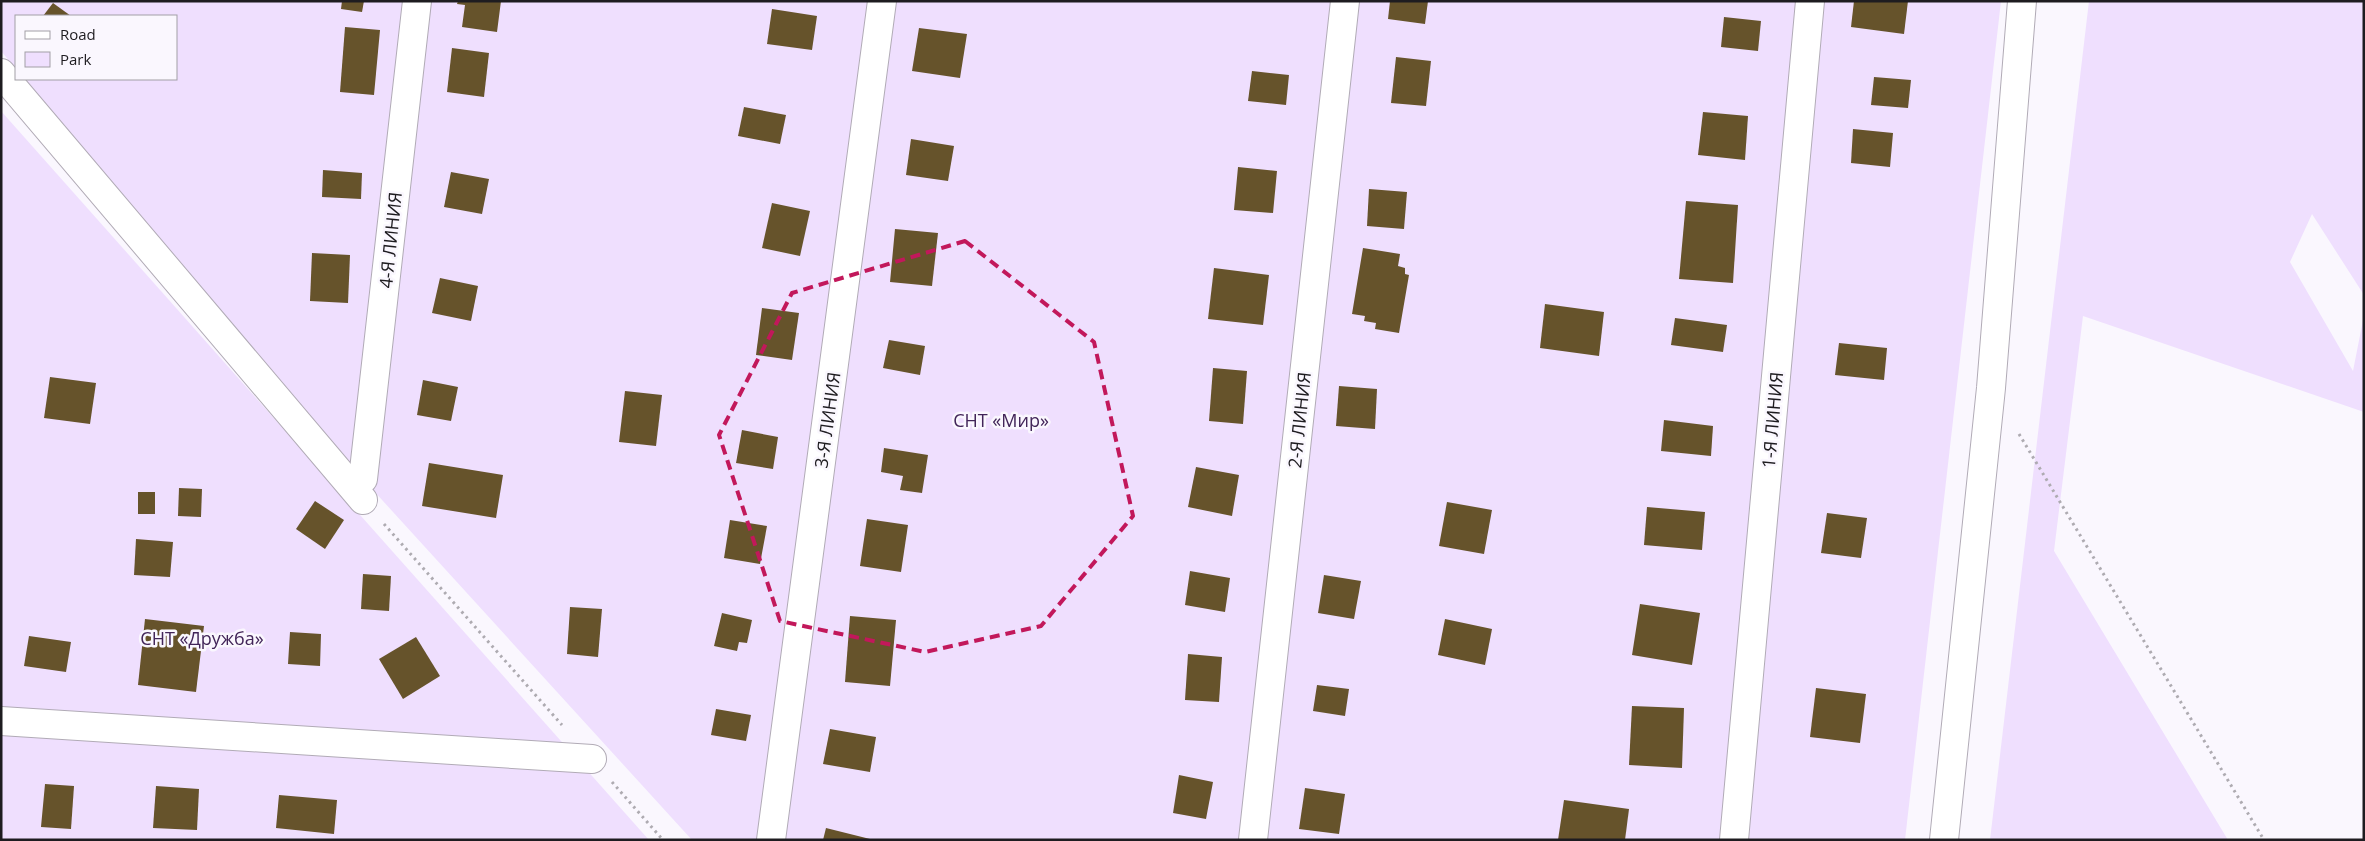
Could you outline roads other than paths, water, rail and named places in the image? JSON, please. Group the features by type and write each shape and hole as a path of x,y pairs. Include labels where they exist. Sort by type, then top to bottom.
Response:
{"street":[{"name":"4-Я ЛИНИЯ","path":"1,73 363,490 417,1"},
{"name":"3-Я ЛИНИЯ","path":"771,840 882,1"},
{"name":"2-Я ЛИНИЯ","path":"1253,840 1345,1"},
{"name":"1-Я ЛИНИЯ","path":"1734,840 1810,1"},
{"path":"1944,840 1991,388 2022,1"},
{"path":"1,722 592,759"}],"park label":[{"name":"СНТ «Мир»","path":"1001,420"},
{"name":"СНТ «Дружба»","path":"202,638"}]}
